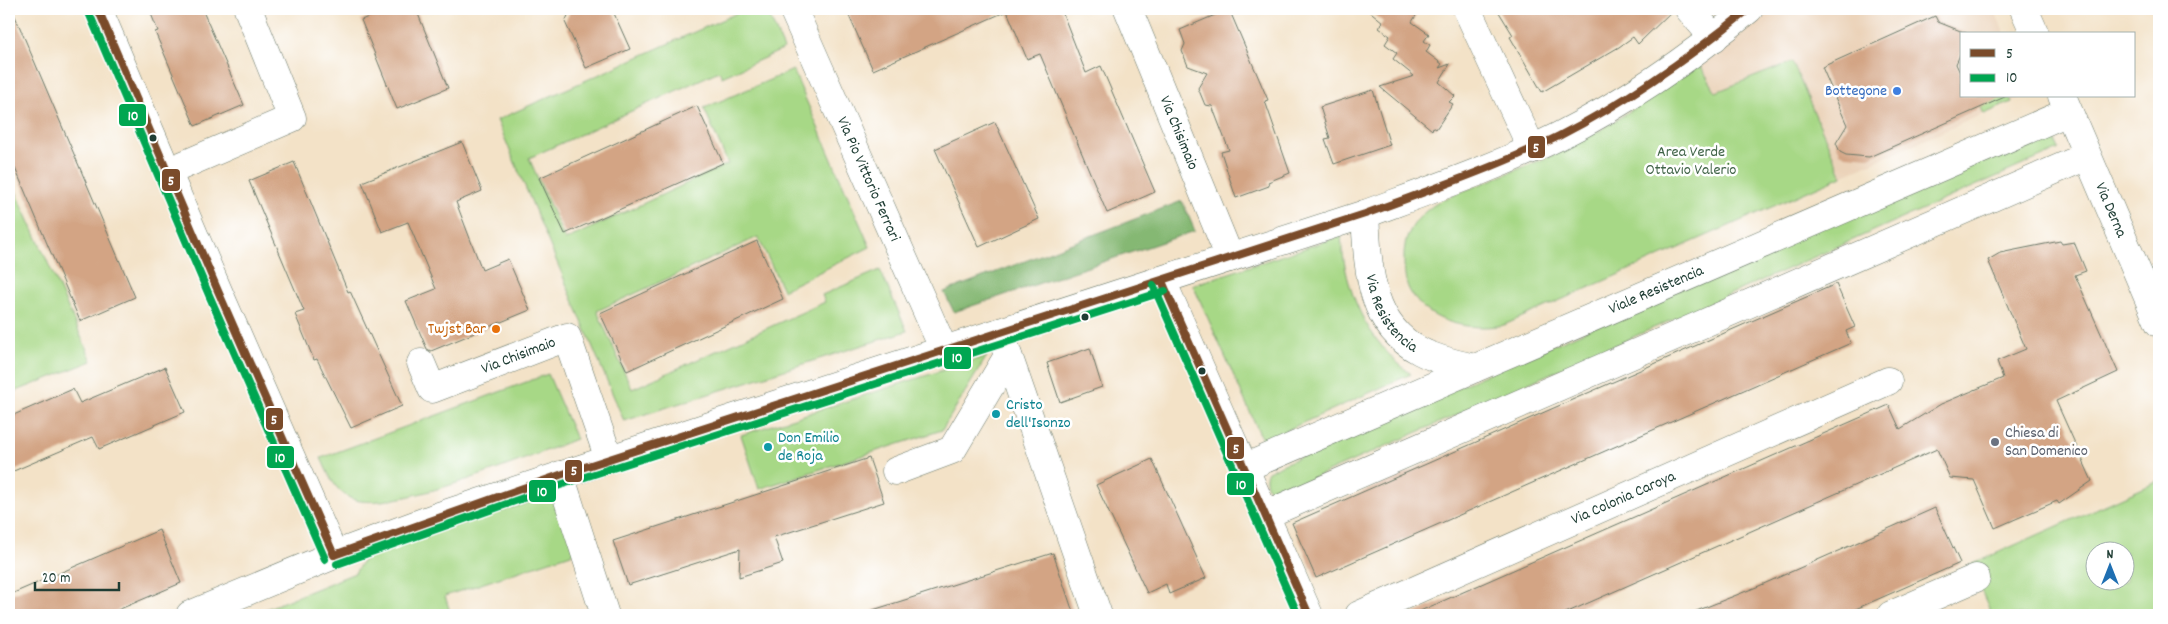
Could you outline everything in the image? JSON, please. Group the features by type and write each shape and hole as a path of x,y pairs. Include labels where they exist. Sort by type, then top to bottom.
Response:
{"street":[{"path":"98,9 334,554"},
{"path":"167,172 292,118 248,9"},
{"name":"Via Pio Vittorio Ferrari","path":"793,9 944,350"},
{"name":"Via Chisimaio","path":"1128,9 1230,258"},
{"path":"1467,9 1532,149"},
{"path":"1689,9 1714,38"},
{"path":"190,615 334,554 560,475 944,350 1004,344 1162,281 1365,214 1532,149 1629,97 1714,38 1749,9"},
{"path":"2024,9 2034,32"},
{"name":"Via Derna","path":"2065,104 2159,323"},
{"name":"Viale Resistencia","path":"1244,468 1476,368 2065,104"},
{"path":"1265,515 2087,156"},
{"name":"Via Resistencia","path":"1365,214 1369,273 1375,298 1385,318 1399,335 1419,351 1445,361 1476,368"},
{"path":"1162,281 1309,615"},
{"name":"Via Chisimaio","path":"421,363 432,389 567,337 610,459"},
{"path":"896,471 952,450 1004,344"},
{"path":"1004,344 1098,615"},
{"name":"Via Colonia Caroya","path":"1359,615 1888,380"},
{"path":"560,475 605,615"},
{"path":"1891,615 1976,578"}],"shaded area":[{"path":"1775,9 1994,9 2004,32 1960,32 1960,98 2019,98 1842,176 1792,63 1716,92 1700,65"}],"green space":[{"path":"746,9 766,9 784,49 722,77 719,71 529,158 565,240 728,164 704,108 793,70 870,247 783,290 758,237 597,311 632,389 825,302 822,295 880,270 907,331 624,421 497,120"},
{"name":"Area Verde Ottavio Valerio","path":"1792,62 1842,176 1504,325 1478,327 1452,323 1429,312 1419,304 1411,293 1407,285 1405,272 1404,249 1406,240 1415,223 1435,204 1551,156 1601,130 1700,65 1716,92"},
{"path":"1977,98 2010,98 2012,102 1984,114"},
{"path":"2049,126 2059,149 1282,492 1272,492 1267,485 1266,476 1268,471"},
{"path":"9,176 92,361 9,394"},
{"path":"1182,201 1195,231 954,312 944,292"},
{"path":"1341,236 1347,276 1361,313 1370,330 1382,346 1395,361 1411,374 1263,441 1193,285"},
{"path":"987,356 942,430 759,489 741,435"},
{"path":"548,374 576,439 496,470 427,492 369,502 344,495 332,481 321,458"},
{"path":"2159,481 2159,615 1992,615 1970,565"},
{"path":"565,491 583,550 445,596 451,615 251,615 355,573 367,554"}],"building":[{"path":"9,9 12,9 135,297 80,321 9,154"},
{"path":"149,9 202,9 244,105 195,126 155,32 158,31"},
{"path":"389,9 416,9 448,88 397,109 361,20"},
{"path":"571,9 612,9 630,49 586,68 565,22"},
{"path":"846,9 1061,9 1086,73 1101,66 1155,192 1107,213 1040,54 1027,59 1007,11 873,70"},
{"path":"1229,9 1268,100 1265,101 1290,173 1268,182 1269,186 1236,198 1221,152 1229,150 1212,106 1205,105 1198,88 1207,73 1188,66 1182,51 1185,44 1180,30"},
{"path":"1367,9 1420,9 1412,22 1429,34 1424,41 1430,45 1426,52 1442,64 1439,68 1450,64 1439,82 1455,96 1449,102 1453,104 1436,129 1433,127 1432,130 1380,87 1414,76 1393,59 1397,53 1385,44 1390,36 1379,28 1383,22"},
{"path":"1497,9 1674,9 1638,44 1633,37 1542,92 1510,37 1513,35"},
{"name":"Bottegone","path":"1935,16 1938,22 1963,32 1960,32 1960,55 1956,64 1960,73 1960,98 2002,98 1869,157 1846,155 1840,152 1836,143 1847,125 1822,67"},
{"path":"1373,90 1390,145 1334,164 1325,139 1330,138 1320,107"},
{"path":"697,106 723,163 565,234 539,178"},
{"path":"995,122 1039,219 979,247 935,149"},
{"path":"462,142 482,191 456,202 482,270 508,259 530,310 431,351 427,349 406,301 436,289 408,222 382,232 362,182"},
{"path":"294,162 348,292 350,291 402,406 351,428 317,359 314,360 295,314 304,311 249,181"},
{"path":"757,241 783,299 627,371 600,313"},
{"path":"2060,241 2062,244 2074,242 2086,271 2075,275 2118,372 2056,401 2092,481 2059,504 2057,501 1995,528 1974,480 1950,478 1937,449 1561,615 1411,615 1889,405 1900,429 1941,404 2003,378 1997,361 2026,349 1988,260 2000,253"},
{"path":"1836,284 1855,327 1846,331 1851,343 1316,578 1292,523"},
{"path":"1090,348 1102,387 1060,402 1047,363"},
{"path":"165,367 185,412 99,449 93,437 9,473 9,417 73,389 80,403"},
{"path":"869,458 884,502 774,537 783,563 739,577 740,549 628,585 613,541"},
{"path":"1152,459 1206,578 1169,594 1166,584 1147,593 1096,485"},
{"path":"1935,508 1960,563 1842,615 1689,615 1759,586"},
{"path":"159,530 181,583 106,615 9,615 9,595"},
{"path":"1053,553 1074,615 874,615 873,610"}],"transit line":[{"name":"5","path":"98,9 218,291 334,555"},
{"name":"5","path":"334,555 560,475 1365,214 1463,178 1536,147 1610,108 1681,61 1749,9"},
{"name":"10","path":"89,13 209,295 325,559"},
{"name":"5","path":"1162,281 1309,615"},
{"name":"10","path":"1153,285 1298,615"},
{"name":"10","path":"337,564 563,484 1165,291"}],"place":[{"name":"Bottegone","path":"1897,91"},
{"name":"Twjst Bar","path":"496,329"},
{"name":"Cristo dell'Isonzo","path":"996,414"},
{"name":"Chiesa di San Domenico","path":"1995,442"},
{"name":"Don Emilio de Roja","path":"768,447"}]}
